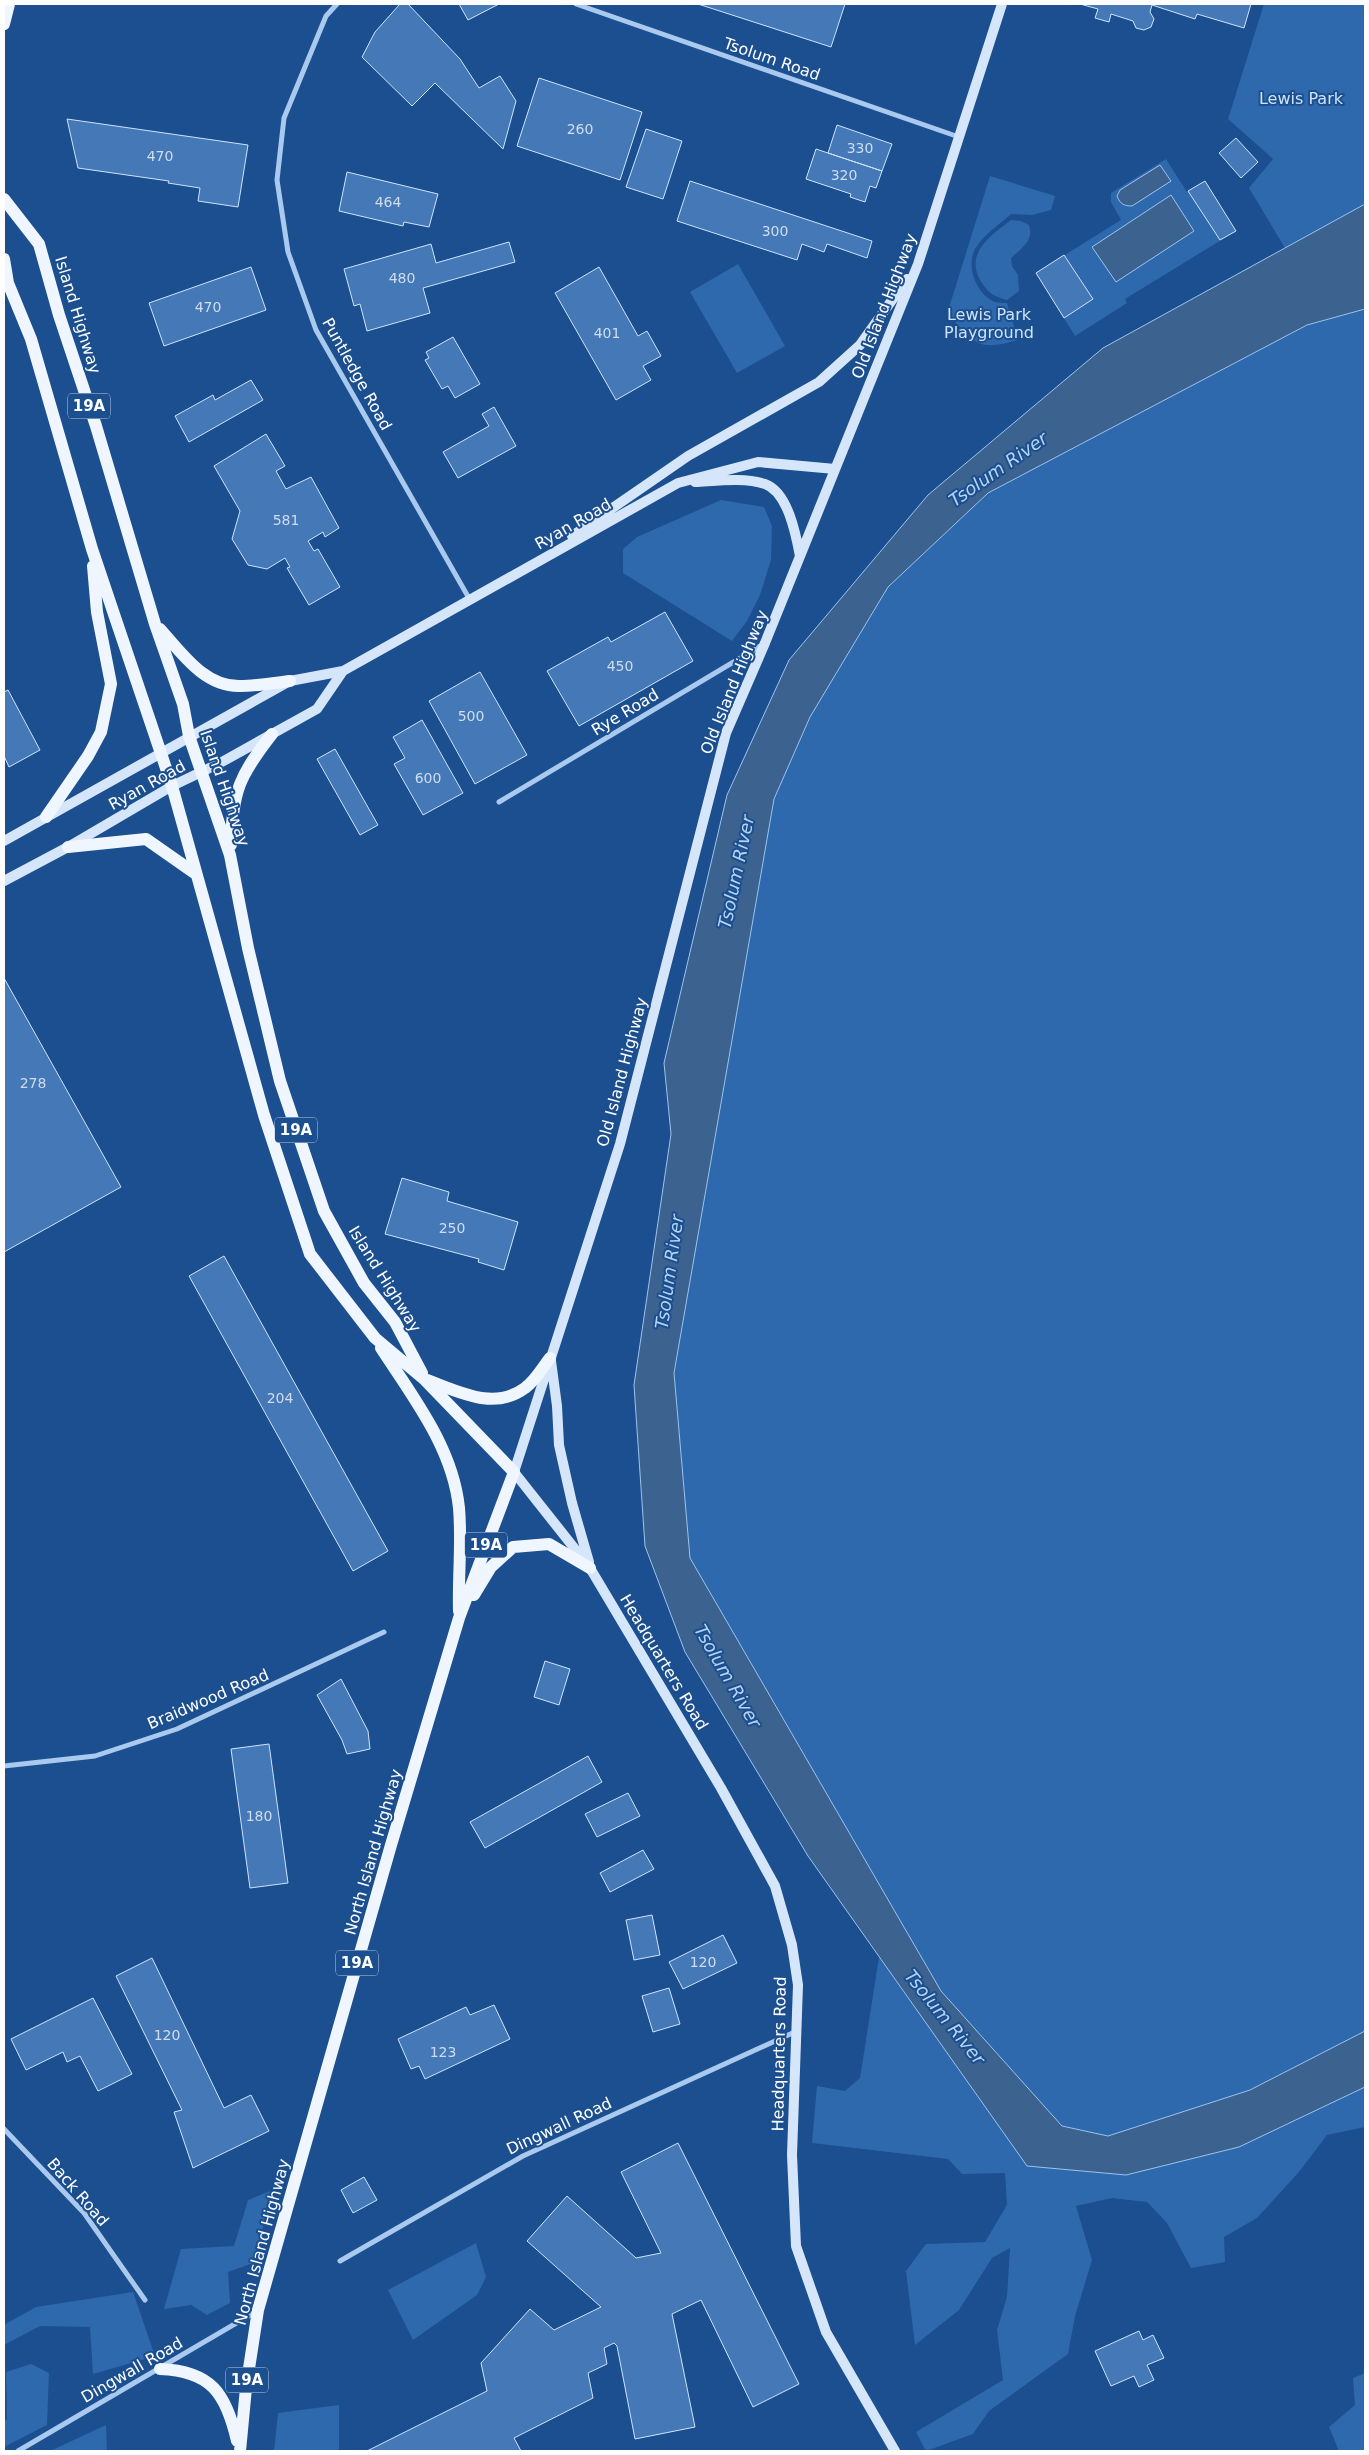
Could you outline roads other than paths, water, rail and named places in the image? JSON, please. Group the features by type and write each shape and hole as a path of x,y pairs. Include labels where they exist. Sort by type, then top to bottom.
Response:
{"main road":[{"path":"4,24 9,4"},
{"name":"Old Island Highway","path":"514,1472 620,1144 726,733 765,644 918,264 1002,4"},
{"name":"Island Highway","path":"4,199 39,244 59,315 96,426 155,624 183,704 189,736 230,855 248,948 280,1081 324,1211 364,1284 395,1322 426,1380"},
{"name":"Island Highway","path":"4,259 8,284 31,339 92,549 151,719 172,786 264,1116 310,1254 375,1338 426,1380 514,1472"},
{"path":"518,573 688,456 819,382 860,345 918,264"},
{"name":"Ryan Road","path":"4,840 290,681 344,671 678,483 758,462 835,469"},
{"path":"678,483 732,480 766,484 783,501 795,527 800,557"},
{"path":"46,817 88,756 101,732 110,684 97,612 92,549"},
{"path":"155,624 190,663 212,680 238,686 290,681"},
{"name":"Ryan Road","path":"4,881 68,847 172,786 202,772 317,709 344,671"},
{"path":"230,855 231,812 239,786 249,764 272,734"},
{"path":"68,847 146,839 196,874"},
{"path":"375,1338 433,1429 454,1478 459,1507 459,1618"},
{"path":"426,1380 484,1400 504,1398 526,1387 550,1358"},
{"path":"550,1358 560,1453 590,1568"},
{"name":"North Island Highway","path":"240,2451 246,2388 258,2310 385,1864 459,1618 514,1472"},
{"name":"Headquarters Road","path":"514,1472 590,1568 721,1788 775,1886 792,1946 798,1985 792,2155 796,2246 826,2332 895,2451"},
{"path":"459,1618 491,1567 512,1547 549,1544 590,1568"},
{"path":"160,2369 180,2370 208,2381 220,2395 233,2424 240,2451"}],"street":[{"name":"Puntledge Road","path":"337,4 326,16 284,118 277,180 288,252 316,330 470,600"},
{"name":"Tsolum Road","path":"576,4 959,137"},
{"name":"Rye Road","path":"499,802 765,644"},
{"name":"Braidwood Road","path":"4,1766 95,1756 177,1729 384,1632"},
{"name":"Dingwall Road","path":"340,2261 523,2156 797,2030"},
{"name":"Back Road","path":"4,2129 84,2213 145,2300"},
{"name":"Dingwall Road","path":"18,2451 258,2310"}],"water":[{"path":"1160,165 1171,181 1132,206 1125,205 1119,201 1117,196 1120,190"},
{"path":"1171,195 1194,231 1116,282 1092,247"},
{"name":"Tsolum River","path":"1365,204 1365,309 1307,325 988,493 888,587 810,717 774,799 674,1373 690,1558 941,1991 1062,2126 1108,2136 1250,2090 1365,2031 1365,2087 1239,2147 1126,2175 1027,2166 808,1856 685,1652 645,1546 634,1385 671,1134 664,1063 727,795 789,660 928,495 1103,348"}],"park label":[{"name":"Lewis Park","path":"1301,98"},
{"name":"Lewis Park Playground","path":"989,323"}]}
